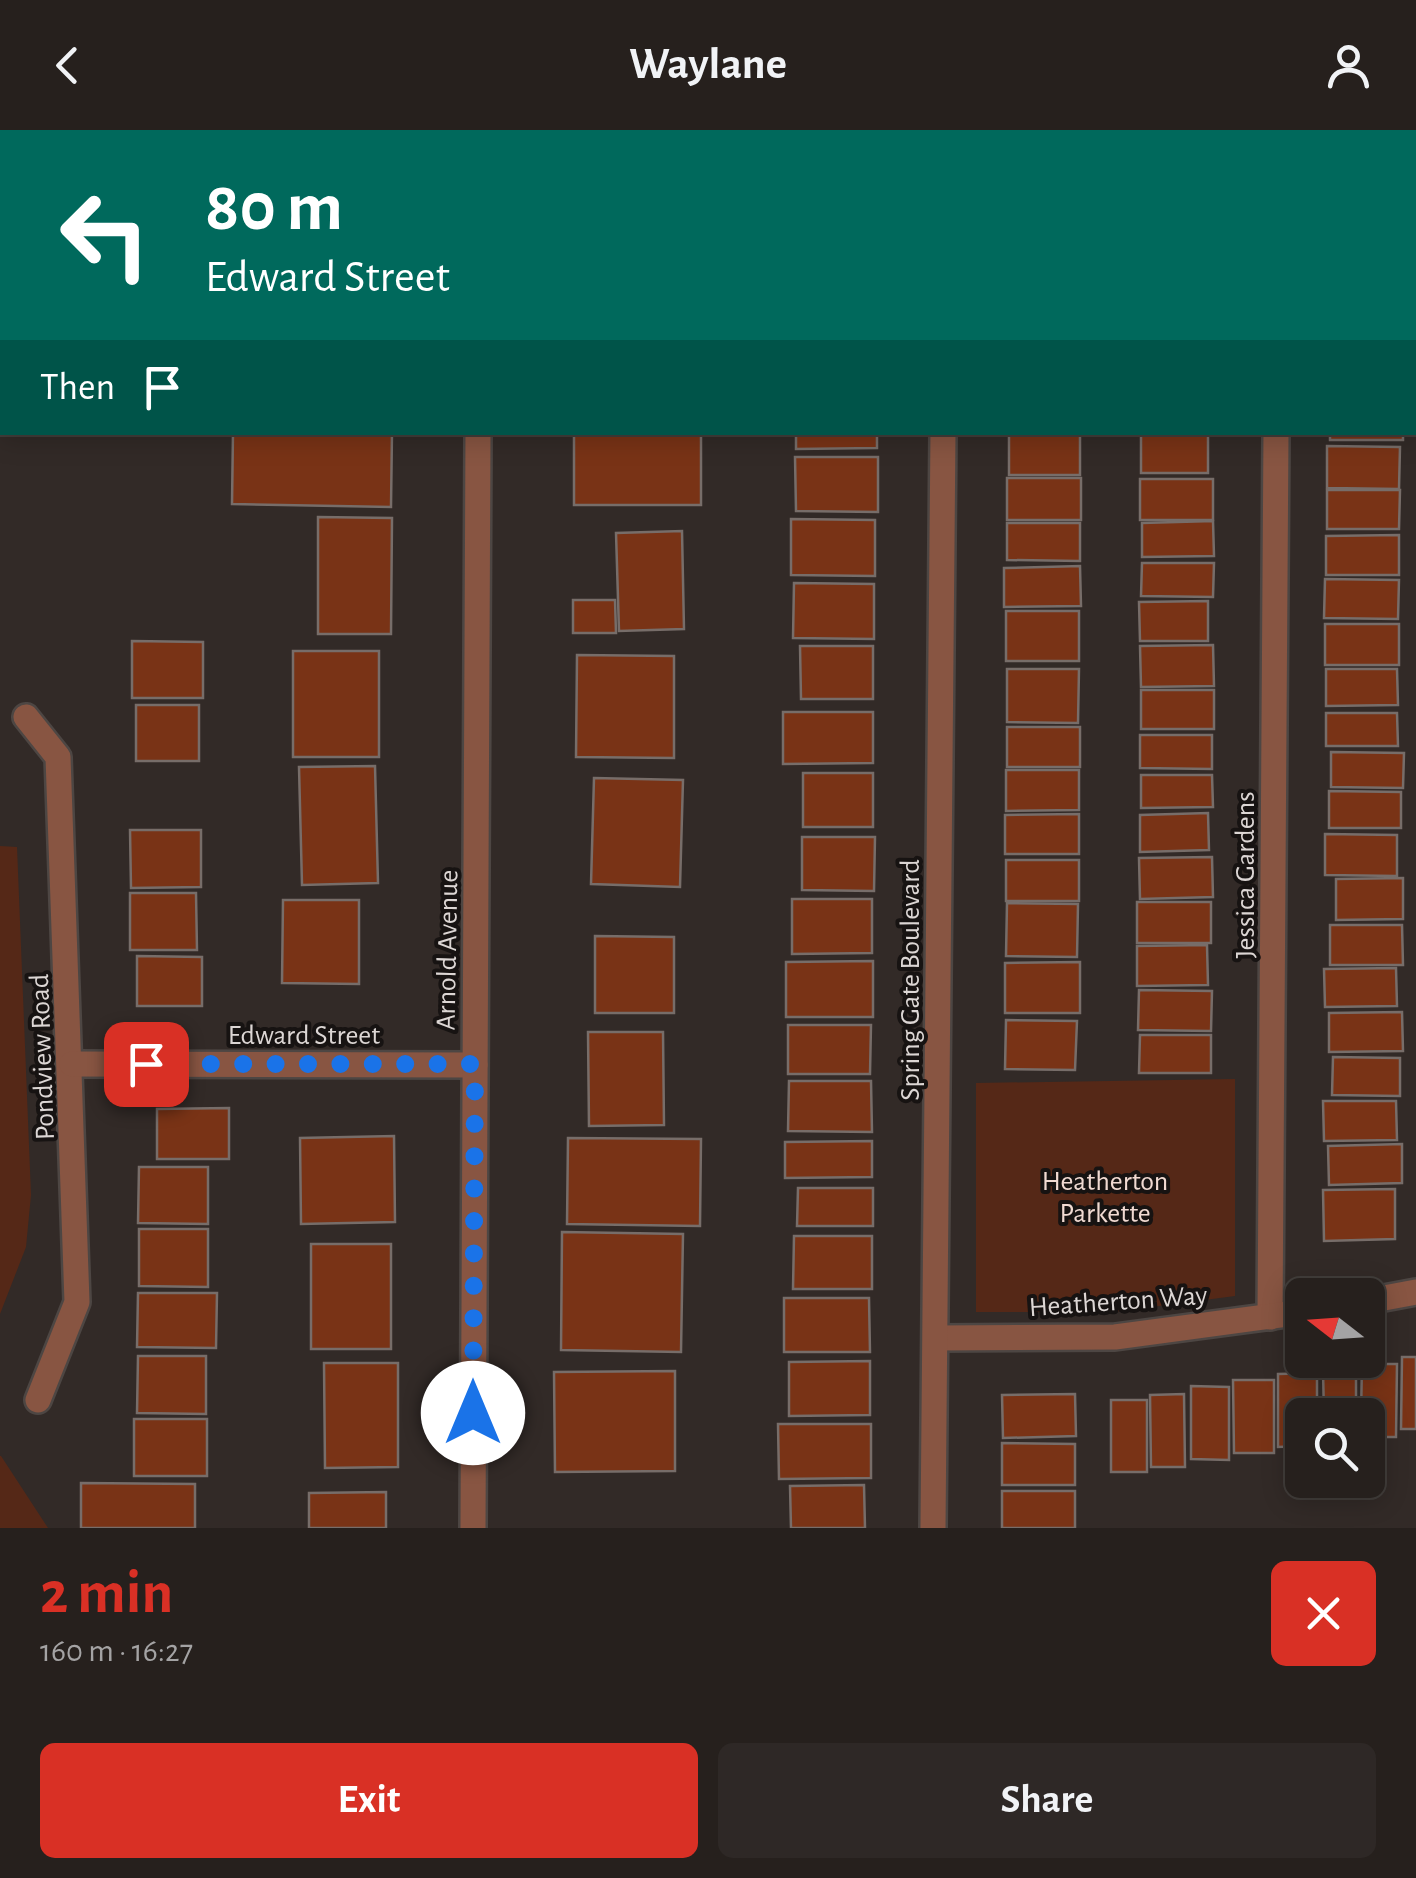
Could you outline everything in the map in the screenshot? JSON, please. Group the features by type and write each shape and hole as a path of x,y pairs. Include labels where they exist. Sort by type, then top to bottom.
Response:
{"street":[{"name":"Arnold Avenue","path":"473,1528 478,435"},
{"name":"Spring Gate Boulevard","path":"933,1528 942,435"},
{"name":"Jessica Gardens","path":"1270,1318 1276,435"},
{"name":"Pondview Road","path":"26,717 58,757 78,1302 38,1400"},
{"name":"Edward Street","path":"72,1064 475,1064"},
{"path":"1385,1298 1416,1292"},
{"name":"Heatherton Way","path":"937,1338 1115,1337 1285,1315"}],"green space":[{"path":"0,846 17,847 31,1195 26,1247 0,1314"},
{"name":"Heatherton Parkette","path":"1235,1079 1235,1296 1113,1312 976,1312 976,1083"},
{"path":"1,1456 48,1528 0,1528"}],"building":[{"path":"233,435 392,435 391,507 232,504"},
{"path":"574,435 701,435 701,505 574,505"},
{"path":"796,435 877,435 877,448 796,449"},
{"path":"1009,435 1080,435 1080,475 1009,475"},
{"path":"1141,435 1208,435 1208,473 1141,473"},
{"path":"1330,435 1403,435 1403,440 1330,440"},
{"path":"1327,446 1400,447 1399,489 1327,488"},
{"path":"795,457 878,457 878,512 796,511"},
{"path":"1007,478 1081,478 1081,520 1007,520"},
{"path":"1140,479 1213,479 1213,520 1140,520"},
{"path":"1327,490 1400,490 1399,529 1327,529"},
{"path":"318,517 392,518 391,634 318,634"},
{"path":"791,519 875,520 875,576 791,575"},
{"path":"1213,521 1214,556 1142,557 1142,523"},
{"path":"1007,523 1080,523 1080,561 1007,560"},
{"path":"682,531 684,629 619,631 616,533"},
{"path":"1399,535 1399,575 1326,575 1326,536"},
{"path":"1142,563 1214,563 1213,597 1141,596"},
{"path":"1080,566 1081,606 1004,607 1004,568"},
{"path":"1325,579 1399,580 1398,619 1324,618"},
{"path":"794,583 874,584 874,639 793,638"},
{"path":"573,600 615,600 616,633 573,633"},
{"path":"1208,601 1208,641 1140,641 1139,602"},
{"path":"1006,611 1079,611 1079,661 1006,661"},
{"path":"1325,624 1399,624 1399,665 1325,665"},
{"path":"132,641 203,642 203,698 132,698"},
{"path":"1213,645 1214,686 1141,687 1140,646"},
{"path":"800,646 873,646 873,699 801,699"},
{"path":"293,651 379,651 379,757 293,757"},
{"path":"577,655 674,656 674,758 576,757"},
{"path":"1007,669 1079,669 1078,723 1007,722"},
{"path":"1326,669 1397,669 1398,705 1326,706"},
{"path":"1141,690 1214,690 1214,729 1141,729"},
{"path":"136,705 199,705 199,761 136,761"},
{"path":"783,712 873,712 873,763 783,764"},
{"path":"1326,713 1397,713 1398,746 1326,746"},
{"path":"1007,727 1080,727 1080,767 1007,767"},
{"path":"1140,735 1212,735 1212,769 1140,768"},
{"path":"1331,752 1404,753 1403,788 1331,787"},
{"path":"375,766 378,883 302,885 299,767"},
{"path":"1006,770 1079,770 1079,810 1006,811"},
{"path":"803,773 873,773 873,827 803,827"},
{"path":"1141,775 1212,775 1213,807 1141,808"},
{"path":"594,778 683,780 680,887 591,884"},
{"path":"1329,791 1401,792 1401,828 1329,828"},
{"path":"1208,813 1209,850 1140,852 1140,815"},
{"path":"1079,814 1079,854 1005,854 1005,815"},
{"path":"130,830 201,830 201,887 131,888"},
{"path":"1325,834 1397,835 1397,876 1325,875"},
{"path":"802,837 875,837 874,891 802,890"},
{"path":"1212,857 1213,897 1140,899 1139,858"},
{"path":"1006,860 1079,860 1079,901 1006,901"},
{"path":"1403,878 1403,919 1336,920 1336,879"},
{"path":"130,893 196,893 197,950 130,950"},
{"path":"792,899 872,899 872,953 792,954"},
{"path":"283,900 359,900 359,984 282,983"},
{"path":"1137,902 1211,902 1211,943 1137,943"},
{"path":"1007,903 1078,904 1077,957 1006,956"},
{"path":"1330,925 1402,925 1403,965 1330,965"},
{"path":"595,936 674,937 674,1013 595,1013"},
{"path":"1207,945 1208,985 1137,986 1137,946"},
{"path":"137,956 202,957 202,1006 137,1006"},
{"path":"873,961 873,1017 786,1017 786,962"},
{"path":"1080,962 1080,1013 1005,1013 1005,963"},
{"path":"1396,968 1397,1006 1325,1007 1324,969"},
{"path":"1139,990 1212,991 1211,1031 1138,1030"},
{"path":"1402,1012 1403,1051 1329,1052 1329,1013"},
{"path":"1006,1020 1077,1021 1075,1070 1005,1069"},
{"path":"788,1025 871,1025 870,1074 788,1074"},
{"path":"588,1032 663,1032 664,1125 589,1126"},
{"path":"1140,1035 1211,1035 1211,1073 1139,1073"},
{"path":"1333,1057 1400,1058 1400,1096 1332,1095"},
{"path":"789,1081 871,1081 872,1132 788,1131"},
{"path":"1323,1101 1396,1101 1397,1140 1324,1141"},
{"path":"229,1108 229,1159 157,1159 157,1109"},
{"path":"394,1136 395,1222 301,1224 300,1138"},
{"path":"568,1138 701,1139 700,1226 567,1224"},
{"path":"872,1141 872,1177 785,1178 785,1142"},
{"path":"1402,1144 1402,1183 1329,1185 1328,1146"},
{"path":"139,1167 208,1167 208,1224 138,1223"},
{"path":"798,1188 873,1188 873,1226 797,1226"},
{"path":"1395,1189 1395,1239 1324,1241 1323,1190"},
{"path":"139,1229 208,1229 208,1287 139,1286"},
{"path":"562,1232 683,1234 681,1352 561,1350"},
{"path":"794,1236 872,1236 872,1289 793,1289"},
{"path":"311,1244 391,1244 391,1349 311,1349"},
{"path":"138,1293 217,1293 216,1348 137,1347"},
{"path":"784,1298 869,1298 870,1352 784,1352"},
{"path":"138,1356 206,1356 206,1414 137,1413"},
{"path":"1402,1357 1416,1357 1416,1429 1401,1429"},
{"path":"870,1361 870,1415 789,1416 789,1362"},
{"path":"324,1363 398,1363 398,1467 325,1468"},
{"path":"1385,1364 1397,1364 1396,1437 1385,1437 1385,1398 1361,1398 1362,1378 1385,1378"},
{"path":"675,1371 675,1471 555,1472 554,1372"},
{"path":"1278,1374 1285,1374 1285,1378 1317,1378 1317,1398 1285,1398 1285,1447 1278,1447"},
{"path":"1323,1378 1356,1378 1356,1398 1324,1398"},
{"path":"1233,1380 1274,1380 1274,1453 1234,1453"},
{"path":"1191,1386 1229,1387 1229,1460 1191,1459"},
{"path":"1075,1394 1076,1436 1003,1438 1002,1395"},
{"path":"1184,1394 1185,1467 1151,1467 1150,1395"},
{"path":"1111,1400 1147,1400 1147,1472 1111,1472"},
{"path":"134,1419 207,1419 207,1476 134,1476"},
{"path":"778,1424 871,1424 871,1478 779,1479"},
{"path":"1002,1443 1075,1444 1075,1485 1002,1485"},
{"path":"81,1483 195,1484 195,1528 81,1528"},
{"path":"864,1485 865,1528 791,1528 790,1486"},
{"path":"1002,1491 1075,1491 1075,1528 1002,1528"},
{"path":"386,1492 386,1528 309,1528 309,1493"}],"route":[{"path":"146,1064 475,1064 473,1413"}]}
